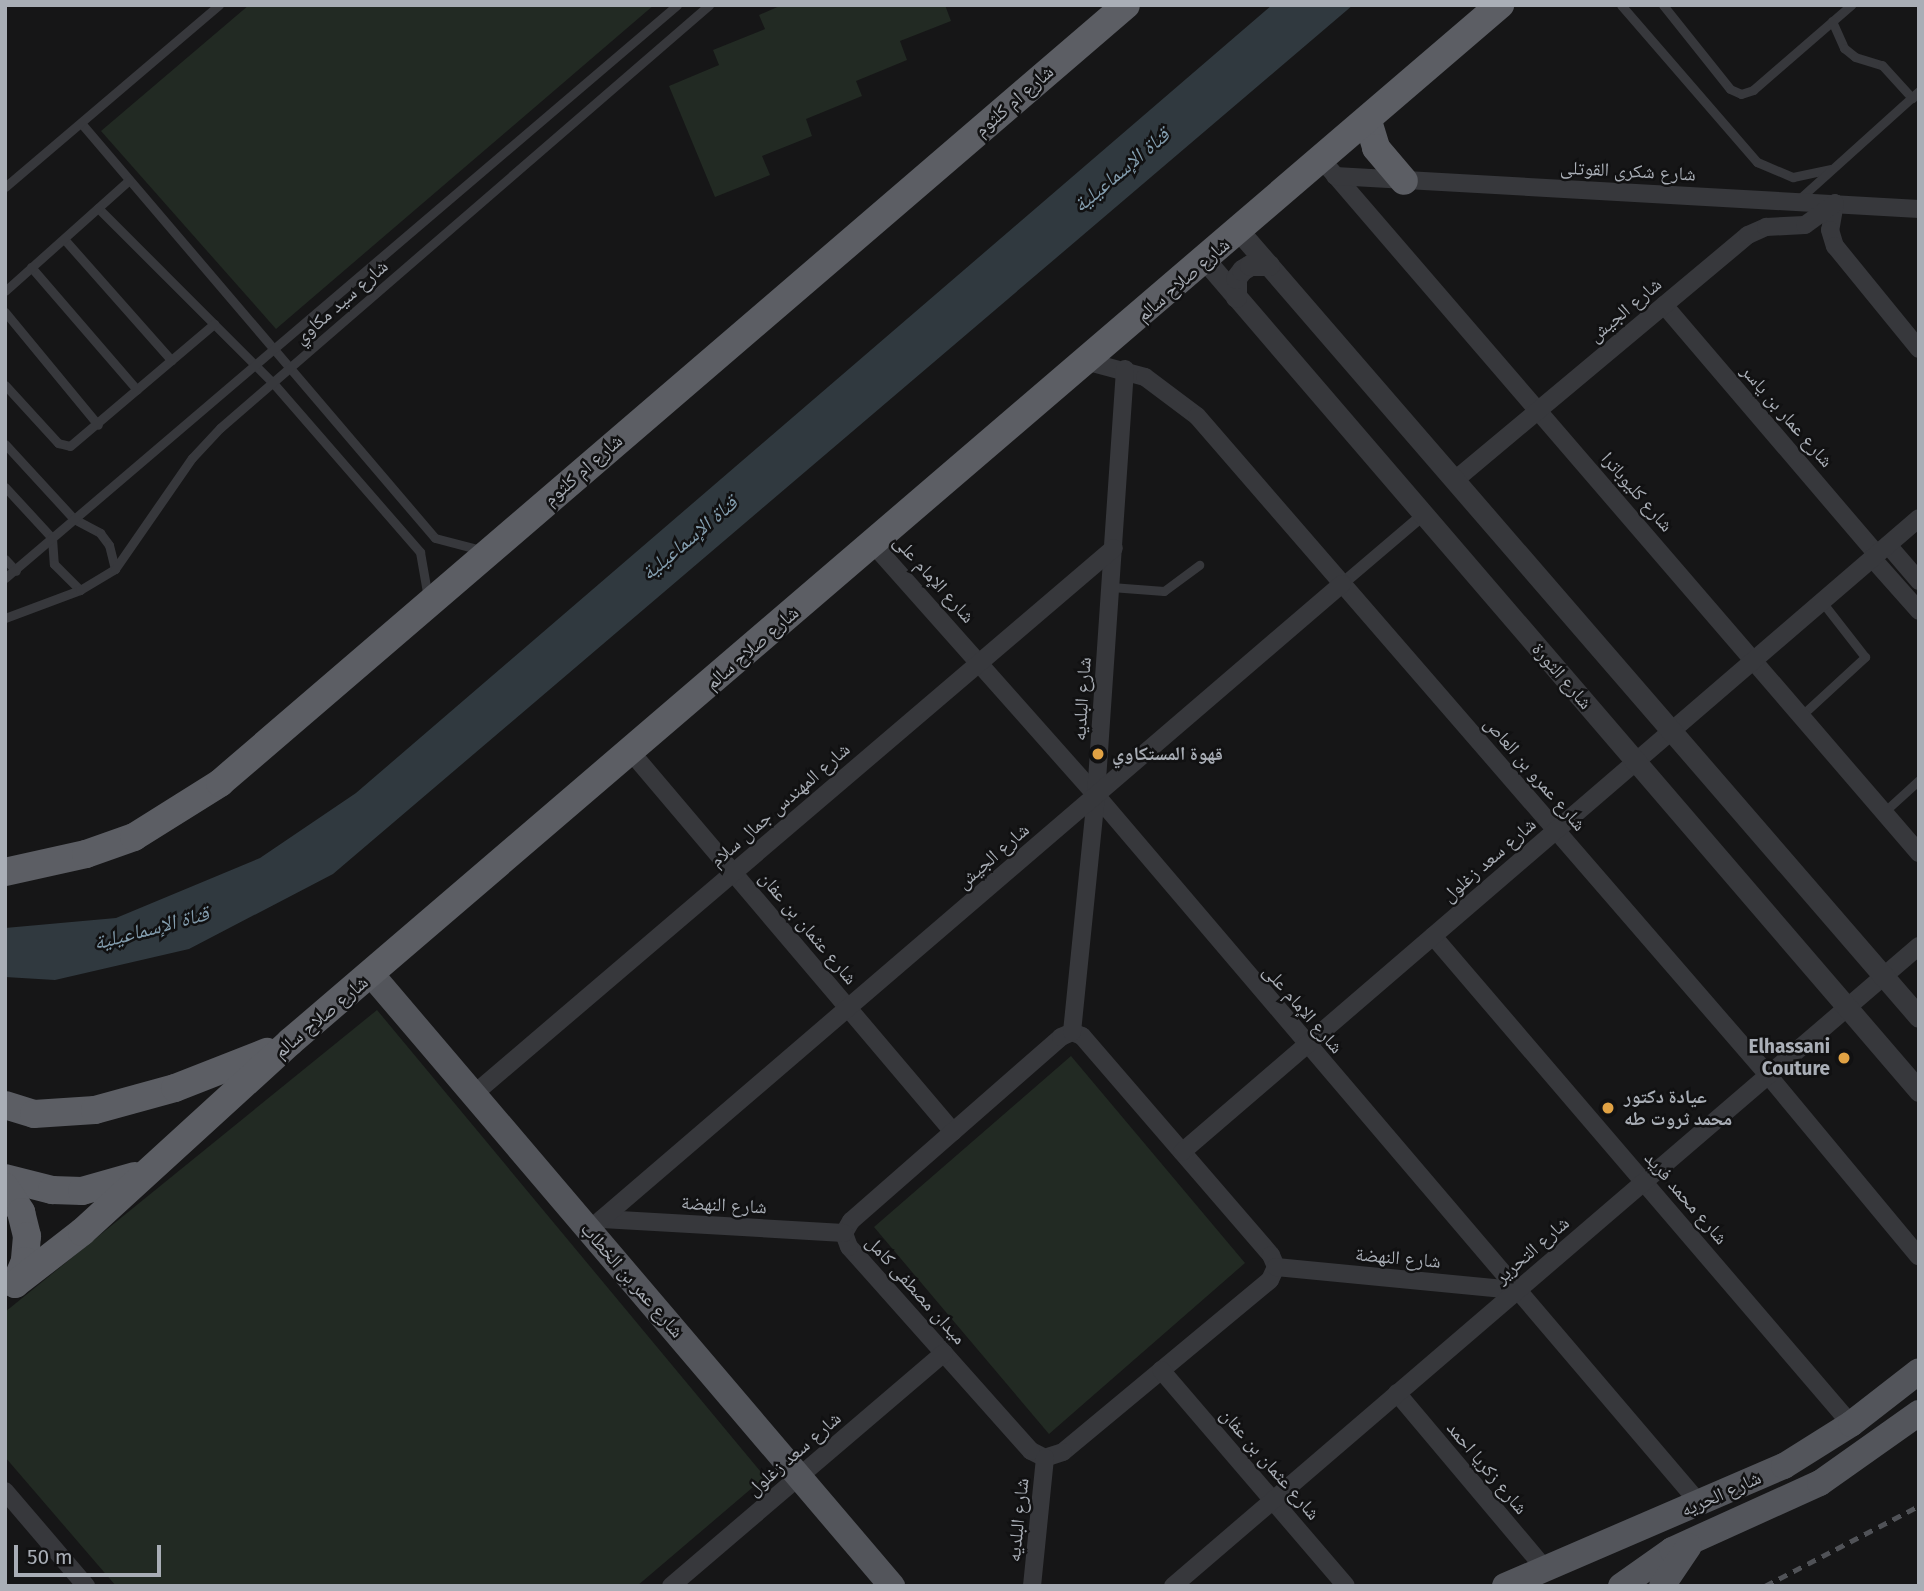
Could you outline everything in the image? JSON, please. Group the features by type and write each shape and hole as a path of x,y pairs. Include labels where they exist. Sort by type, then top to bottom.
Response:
{"highway":[{"name":"شارع ام كلثوم","path":"5,872 86,854 179,813 220,783 1126,5"},
{"name":"شارع صلاح سالم","path":"10,1289 82,1232 143,1173 290,1042 1089,362 1239,231 1329,168 1368,121 1500,5"},
{"path":"1368,121 1376,148 1404,181"},
{"path":"5,1105 34,1114 95,1110 201,1079 290,1042"},
{"path":"5,1178 52,1190 82,1191 143,1173"},
{"path":"5,1187 21,1212 27,1236 25,1261 10,1289"}],"main road":[{"name":"شارع عمر بن الخطاب","path":"371,974 474,1094 596,1224 892,1586"},
{"name":"شارع الحريه","path":"1506,1586 1784,1466 1914,1385"},
{"name":"شارع الحريه","path":"1621,1586 1653,1561 1820,1483 1919,1413"},
{"path":"1662,1586 1693,1542"}],"street":[{"name":"شارع شكرى القوتلى","path":"1329,168 1404,181 1835,202 1919,209"},
{"name":"شارع كليوباترا","path":"1329,168 1755,659 1919,853"},
{"path":"1835,202 1830,230 1835,246 1919,349"},
{"name":"شارع الجيش","path":"1455,480 1748,235 1766,227 1805,226 1835,202"},
{"path":"1239,231 1673,729 1919,1017"},
{"name":"شارع الثورة","path":"1205,261 1919,1091"},
{"path":"1236,297 1236,278 1242,270 1250,264 1269,265"},
{"name":"شارع عمار بن ياسر","path":"1664,305 1879,552 1919,611"},
{"name":"شارع عمرو بن العاص","path":"1089,362 1125,369 1181,401 1768,1075 1919,1257"},
{"name":"شارع البلديه","path":"1072,1032 1096,795 1125,369"},
{"name":"شارع الجيش","path":"596,1224 1423,514"},
{"name":"شارع سعد زغلول","path":"1182,1152 1919,518"},
{"name":"شارع الإمام على","path":"873,544 980,661 1096,795 1305,1044 1700,1504"},
{"name":"شارع المهندس جمال سلام","path":"474,1094 1114,548"},
{"name":"شارع عمار بن ياسر","path":"1879,552 1919,581"},
{"name":"شارع عثمان بن عفان","path":"631,752 953,1132"},
{"name":"شارع محمد فريد","path":"1433,936 1851,1424"},
{"name":"شارع التحرير","path":"1173,1586 1919,946"},
{"path":"1045,1458 1063,1452 1270,1280 1276,1267 1270,1255 1082,1036 1072,1032"},
{"name":"ميدان مصطفى كامل","path":"1045,1458 1031,1451 849,1247 844,1233 851,1221 1061,1037 1072,1032"},
{"name":"شارع النهضة","path":"596,1224 844,1233"},
{"name":"شارع النهضة","path":"1276,1267 1517,1290"},
{"name":"شارع سعد زغلول","path":"671,1586 944,1353"},
{"name":"شارع عثمان بن عفان","path":"1161,1370 1346,1586"},
{"name":"شارع زكريا احمد","path":"1397,1393 1545,1569"},
{"name":"شارع البلديه","path":"1032,1586 1045,1458"},
{"path":"5,1491 86,1586"}],"lane":[{"path":"5,187 219,5"},
{"name":"شارع سيد مكاوي","path":"5,578 677,5"},
{"name":"شارع سيد مكاوي","path":"5,618 80,590 115,569 192,458 709,5"},
{"path":"1621,5 1757,162 1793,177 1831,169"},
{"path":"1663,5 1730,89 1741,94 1753,90 1851,5"},
{"path":"1797,201 1915,95 1882,65 1855,57 1844,48 1832,21"},
{"path":"81,123 435,538 466,549 496,545"},
{"path":"5,291 130,180"},
{"path":"98,208 255,363 420,552 428,582 423,609"},
{"path":"64,239 171,360"},
{"path":"32,267 137,390"},
{"path":"5,312 99,425"},
{"path":"5,385 62,445 75,444 214,324"},
{"path":"5,444 74,519 100,533 109,545 115,569"},
{"path":"5,487 52,538 54,564 80,590"},
{"path":"5,559 16,571"},
{"path":"1111,587 1164,591 1199,565"},
{"path":"1802,715 1866,657 1822,602"},
{"path":"1884,812 1919,780"}],"shaded area":[{"path":"249,5 654,5 276,329 101,131"},
{"path":"782,5 945,5 951,21 900,41 907,60 856,81 862,96 806,119 812,136 762,156 770,175 715,197 669,86 719,65 713,50 765,29 759,15"},
{"path":"377,1010 765,1477 637,1586 116,1586 5,1457 5,1312"},
{"path":"1071,1056 1245,1263 1049,1434 874,1227"}],"water":[{"name":"قناة الإسماعيلية","path":"1272,5 1353,5 333,874 189,949 55,980 5,977 5,928 116,918 260,858 356,793"}],"railway":[{"path":"1765,1586 1919,1506"}],"place":[{"name":"قهوة المستكاوي","path":"1098,754"},
{"name":"Elhassani Couture","path":"1844,1058"},
{"name":"عيادة دكتور محمد ثروت طه","path":"1608,1108"}]}
